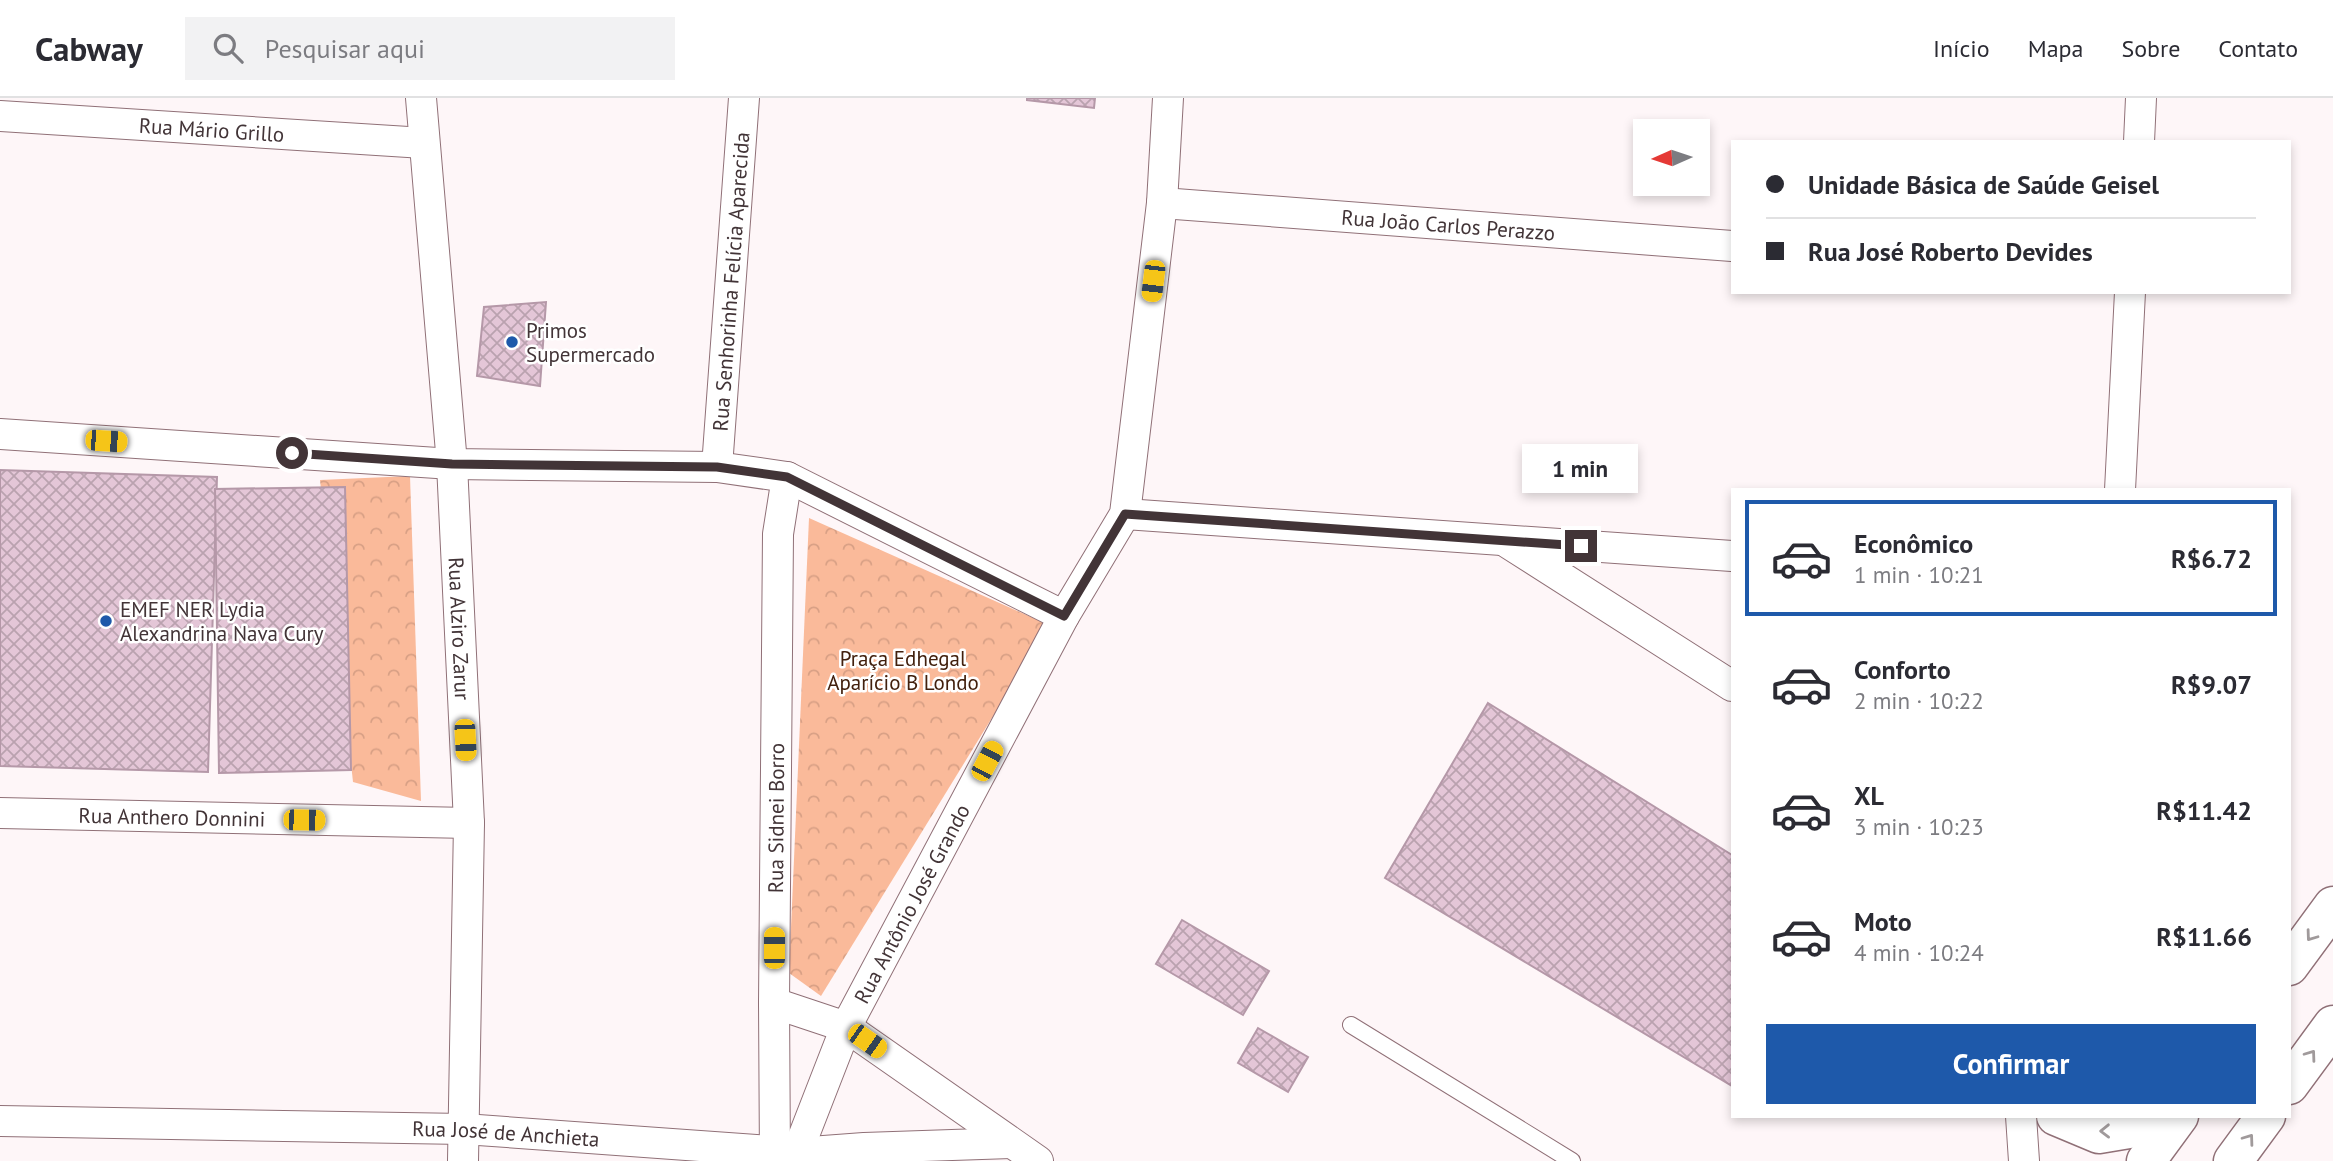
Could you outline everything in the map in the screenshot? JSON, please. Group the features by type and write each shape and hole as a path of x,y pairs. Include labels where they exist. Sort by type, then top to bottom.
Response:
{"main road":[{"path":"2291,963 2333,906"},
{"path":"2291,1082 2333,1025"},
{"path":"2061,1118 2099,1134 2141,1127 2151,1118"},
{"path":"2146,1161 2178,1118"},
{"path":"2233,1161 2265,1118"}],"street":[{"name":"Rua Alziro Zarur","path":"421,98 452,464 469,823 463,1161"},
{"name":"Rua Senhorinha Felícia Aparecida","path":"717,467 744,98"},
{"path":"1168,98 1162,203 1125,514 1731,556"},
{"path":"2139,140 2141,98"},
{"name":"Rua Mário Grillo","path":"0,116 424,143"},
{"name":"Rua João Carlos Perazzo","path":"1162,203 1731,246"},
{"path":"2120,488 2130,294"},
{"path":"0,434 452,464 717,467 787,477 1064,616"},
{"name":"Rua Sidnei Borro","path":"783,1154 774,1003 778,534 787,477"},
{"name":"Rua Antônio José Grando","path":"783,1154 846,1027 1064,616 1125,514"},
{"path":"1505,541 1731,685"},
{"name":"Rua Anthero Donnini","path":"0,813 469,823"},
{"path":"774,1003 846,1027 1038,1161"},
{"path":"2021,1118 2024,1161"},
{"name":"Rua José de Anchieta","path":"0,1121 464,1129 783,1154 1011,1143"}],"lane":[{"path":"1351,1025 1572,1161"}],"green space":[{"path":"410,476 421,801 353,782 320,480"},
{"name":"Praça Edhegal Aparício B Londo","path":"809,518 1049,625 821,996 789,973"}],"building":[{"path":"1027,98 1095,98 1094,108"},
{"name":"Primos Supermercado","path":"546,302 540,386 477,376 484,307"},
{"name":"EMEF NER Lydia Alexandrina Nava Cury","path":"0,470 217,477 208,772 0,766"},
{"path":"345,487 351,770 219,773 215,489"},
{"path":"1488,703 1731,854 1731,1085 1385,878"},
{"path":"1182,920 1269,971 1243,1015 1156,964"},
{"path":"1258,1028 1308,1057 1288,1092 1238,1063"}],"place":[{"name":"Primos Supermercado","path":"512,342"},
{"name":"EMEF NER Lydia Alexandrina Nava Cury","path":"106,621"}],"route":[{"path":"292,453 452,464 717,467 787,477 1064,616 1125,514 1581,546"}]}
